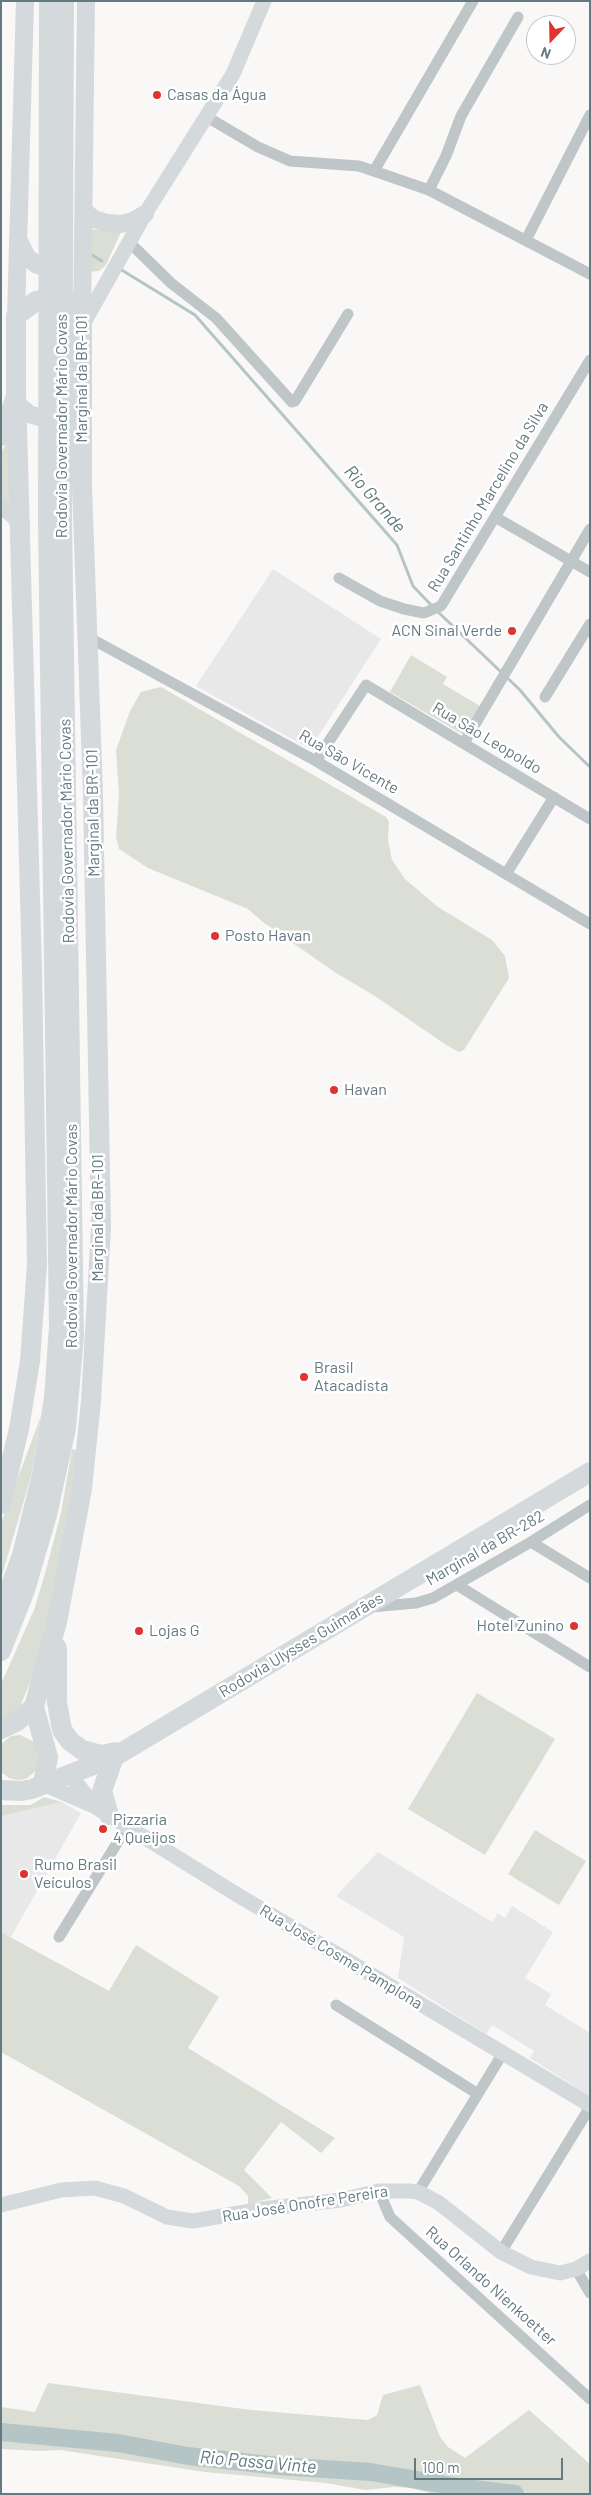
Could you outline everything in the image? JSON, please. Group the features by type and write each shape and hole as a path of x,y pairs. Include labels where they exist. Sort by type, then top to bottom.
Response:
{"highway":[{"name":"Rodovia Governador Mário Covas","path":"1,1613 32,1518 48,1441 58,1359 55,195 49,1"},
{"name":"Rodovia Governador Mário Covas","path":"55,195 65,1"},
{"path":"1,1504 30,1361 36,1292 16,316 36,301 47,297 74,293 74,307 82,326"},
{"name":"Marginal da BR-101","path":"57,1622 82,1490 88,1445 101,1228 88,637 82,485 82,326"},
{"path":"20,483 32,464 39,458 52,457 65,459 74,468 82,485"},
{"name":"Rodovia Governador Mário Covas","path":"1,1651 25,1590 47,1515 66,1428 74,1336 66,786 55,520"},
{"path":"66,786 95,961"},
{"path":"74,1336 99,1168"},
{"path":"36,1219 44,1283 48,1441"},
{"name":"Rodovia Ulysses Guimarães","path":"5,1788 21,1791 70,1775 119,1754 590,1472"},
{"path":"43,1784 48,1757 34,1707 57,1622"},
{"path":"57,1622 57,1702 62,1730 70,1741 82,1750 101,1754 119,1754 102,1791 102,1811"},
{"path":"1,1729 16,1722 34,1707"},
{"path":"46,1747 70,1775"}],"main road":[{"path":"16,316 25,1"},
{"path":"74,293 83,234 84,210 86,1"},
{"path":"82,326 145,214 238,66 264,1"},
{"path":"84,210 94,219 120,224 134,221 145,214"},
{"path":"18,239 27,257 37,265 51,268 64,266 74,257 83,234"},
{"path":"74,293 112,271"},
{"path":"1,437 17,397 34,416 55,418 66,415 82,399"},
{"path":"1,507 9,511 21,523"},
{"name":"Rua José Cosme Pamplona","path":"70,1775 102,1811"},
{"name":"Rua José Cosme Pamplona","path":"43,1784 102,1811 236,1894 590,2106"},
{"name":"Rua José Onofre Pereira","path":"1,2205 61,2190 89,2188 124,2196 168,2217 193,2221 262,2209 341,2200 379,2191 400,2190 418,2192 439,2203 501,2252 519,2262 542,2271 560,2273 576,2269 590,2261"}],"street":[{"path":"374,171 473,1"},
{"path":"429,190 446,156 460,116 518,17"},
{"path":"526,240 590,115"},
{"path":"207,118 258,147 290,161 351,165 429,190 590,274"},
{"path":"129,242 171,284 216,318 292,402 295,401 348,314"},
{"name":"Rua Santinho Marcelino da Silva","path":"339,578 392,606 415,612 430,612 441,606 590,360"},
{"path":"495,517 590,572"},
{"path":"464,743 590,529"},
{"path":"544,697 590,624"},
{"name":"Rua São Vicente","path":"88,637 316,761 590,924"},
{"name":"Rua São Leopoldo","path":"316,761 366,685 590,819"},
{"path":"506,874 554,797"},
{"name":"Marginal da BR-282","path":"362,1608 416,1603 433,1598 531,1542 590,1504"},
{"path":"531,1542 590,1578"},
{"path":"457,1585 590,1667"},
{"path":"60,1937 127,1826"},
{"path":"336,2005 478,2094"},
{"path":"418,2192 503,2053"},
{"path":"501,2252 590,2106"},
{"name":"Rua Orlando Nienkoetter","path":"379,2191 390,2217 590,2399"},
{"path":"576,2269 590,2293"}],"shaded area":[{"path":"89,229 121,232 106,265 99,271 88,272"},
{"path":"9,440 12,501 1,499 1,452"},
{"path":"273,569 381,639 310,749 196,686"},
{"path":"411,655 447,677 443,684 480,706 464,735 390,692"},
{"path":"161,687 386,817 389,822 388,840 392,860 405,879 438,907 492,940 505,956 509,978 464,1050 459,1052 446,1045 375,996 336,973 264,923 248,909 148,868 119,849 116,837 119,795 116,750 130,711 141,692"},
{"path":"41,1416 31,1476 1,1579 1,1523"},
{"path":"72,1449 77,1450 71,1504 41,1656 19,1709 1,1726 1,1684 34,1610 61,1513"},
{"path":"477,1693 555,1739 485,1855 408,1809"},
{"path":"20,1735 36,1743 40,1751 39,1768 26,1779 17,1780 9,1778 1,1772 1,1744 11,1736"},
{"path":"44,1797 62,1802 1,1816 1,1805 31,1805"},
{"name":"Rumo Brasil Veículos","path":"62,1802 81,1813 11,1937 1,1932 1,1816"},
{"path":"535,1830 586,1861 559,1905 508,1874"},
{"path":"378,1852 492,1922 498,1913 505,1918 512,1906 553,1932 525,1978 551,1994 545,2005 590,2033 590,2096 530,2058 534,2051 492,2025 486,2034 398,1978 404,1937 336,1896"},
{"path":"1,1932 109,1991 136,1945 219,1997 188,2048 335,2138 321,2153 281,2122 244,2170 272,2198 248,2204 248,2196 239,2186 1,2052"},
{"path":"48,2383 251,2410 368,2420 377,2415 383,2395 420,2385 440,2437 448,2447 465,2458 529,2410 590,2464 590,2494 434,2494 410,2488 394,2487 365,2490 326,2483 205,2472 60,2450 1,2449 1,2407 35,2412"}],"waterway":[{"name":"Rio Grande","path":"92,255 102,261"},
{"name":"Rio Grande","path":"120,269 195,315 397,545 413,586 432,606"},
{"name":"Rio Grande","path":"437,611 520,690 559,737 590,767"},
{"name":"Rio Passa Vinte","path":"1,2432 118,2443 188,2456 278,2466 371,2472 458,2487 515,2494"}],"place":[{"name":"Casas da Água","path":"157,95"},
{"name":"ACN Sinal Verde","path":"512,631"},
{"name":"Posto Havan","path":"215,936"},
{"name":"Havan","path":"334,1090"},
{"name":"Brasil Atacadista","path":"304,1377"},
{"name":"Hotel Zunino","path":"574,1626"},
{"name":"Lojas G","path":"139,1631"},
{"name":"Pizzaria 4 Queijos","path":"103,1829"},
{"name":"Rumo Brasil Veículos","path":"24,1874"}]}
